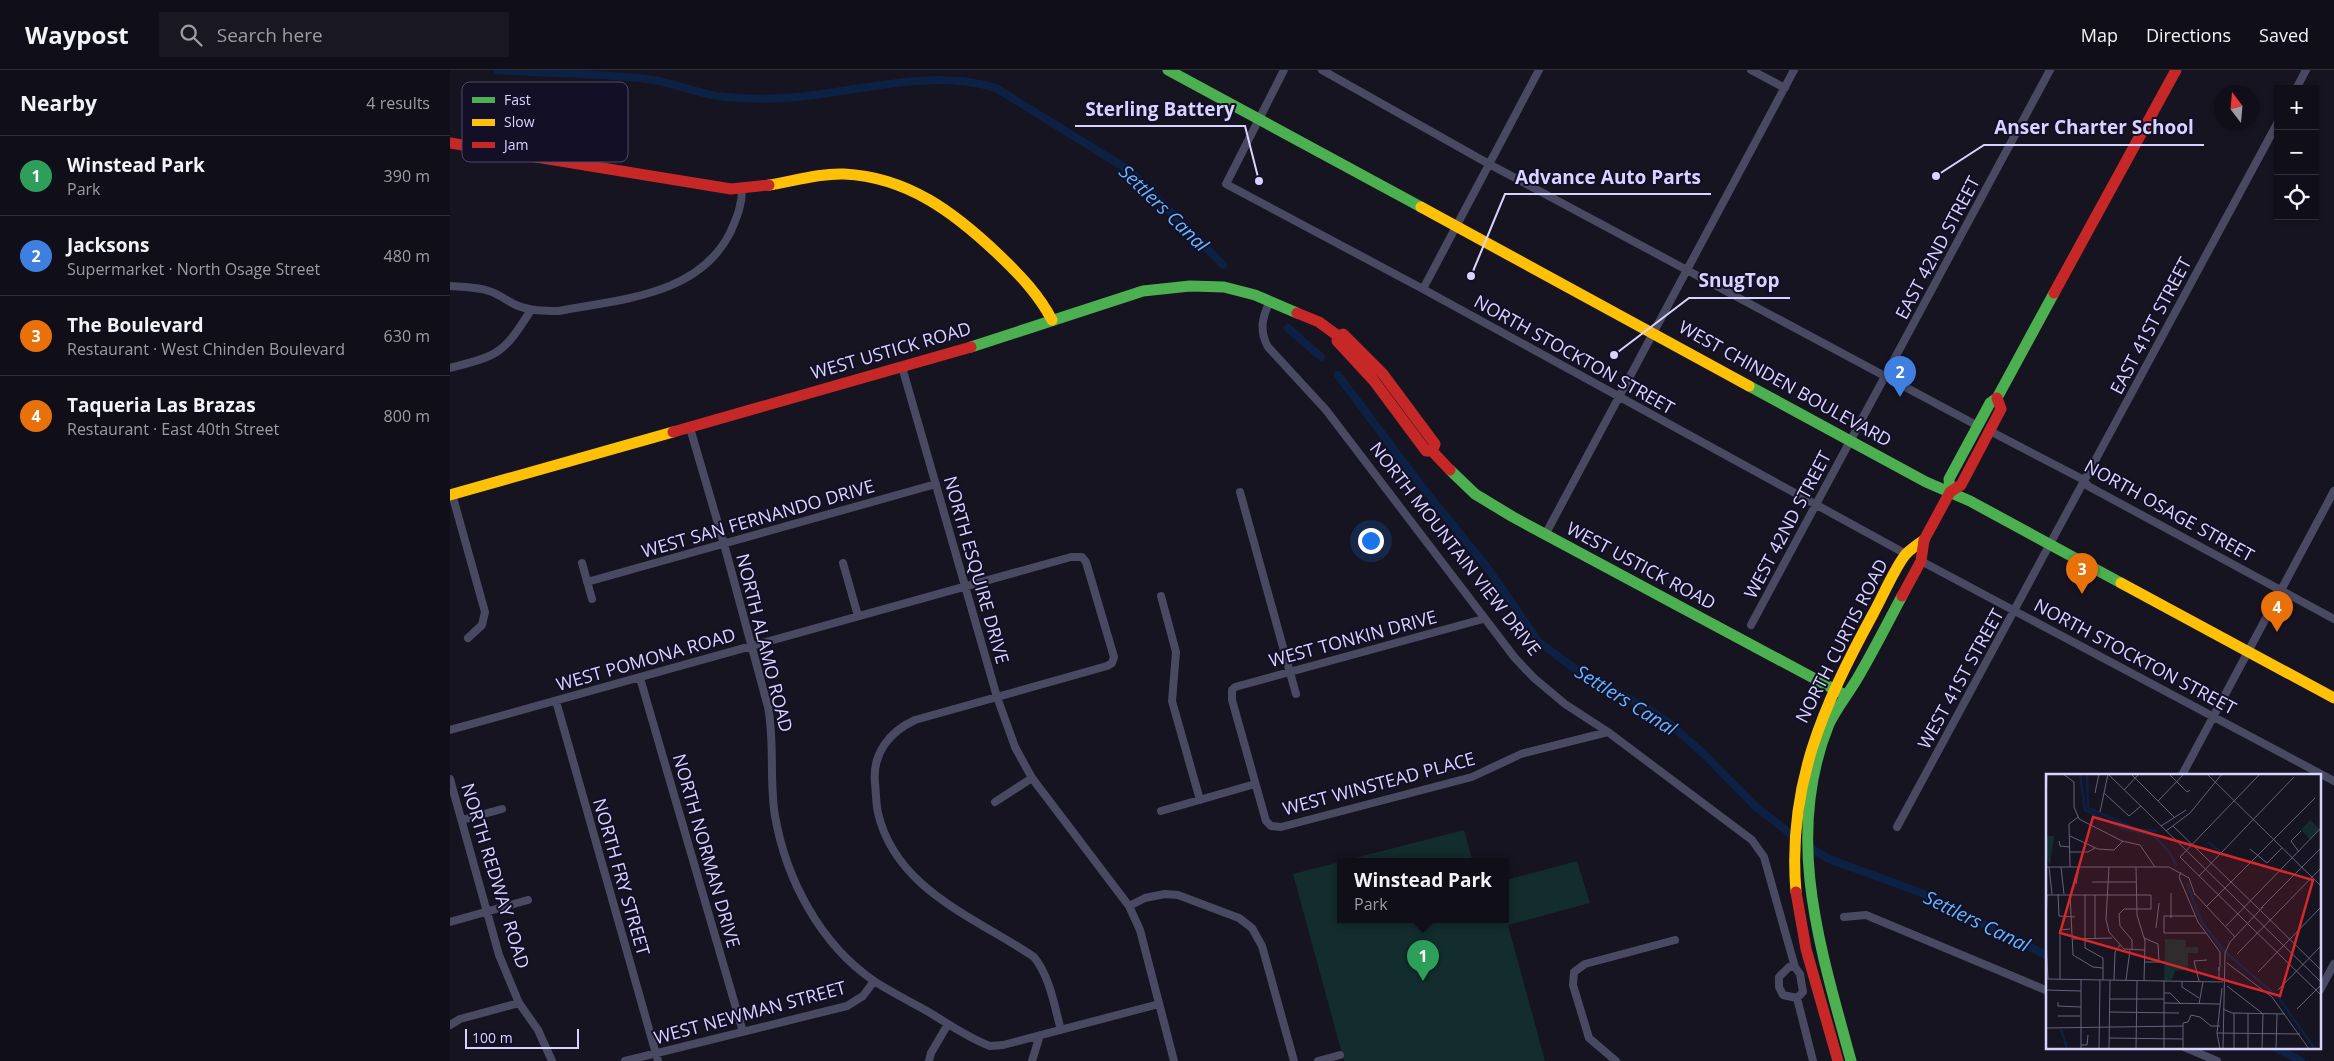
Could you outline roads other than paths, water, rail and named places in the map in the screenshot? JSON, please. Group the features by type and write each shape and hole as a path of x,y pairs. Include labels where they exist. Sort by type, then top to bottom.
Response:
{"main road":[{"name":"WEST CHINDEN BOULEVARD","path":"1168,70 1926,482 1950,492 2050,544 2334,698"},
{"path":"1997,398 2001,409 1961,485 1950,492 1949,479 1990,404 1997,398 2176,70"},
{"path":"562,162 731,189 841,174 884,181 910,189 933,199 965,222 1034,289 1044,303 1052,320"},
{"name":"WEST USTICK ROAD","path":"451,495 902,367 1143,292 1190,286 1224,287 1255,295 1319,322 1338,336 1337,341 1374,381 1426,451 1432,451 1475,494 1546,535 1845,695"},
{"name":"NORTH CURTIS ROAD","path":"1838,1061 1803,936 1794,870 1801,814 1820,745 1845,695 1858,678 1921,561 1924,540 1950,492"},
{"name":"NORTH CURTIS ROAD","path":"1851,1061 1815,928 1801,814 1800,785 1814,735 1833,690 1906,554 1924,540"}],"street":[{"path":"1259,118 1284,70"},
{"path":"1322,70 1490,164 1978,426"},
{"path":"1422,289 1539,70"},
{"path":"1751,70 1785,88"},
{"path":"1546,535 1618,396 1794,70"},
{"name":"EAST 42ND STREET","path":"1851,440 2050,70"},
{"path":"2298,85 2306,70"},
{"name":"NORTH STOCKTON STREET","path":"1259,118 1226,184 1906,554"},
{"name":"EAST 41ST STREET","path":"2050,544 2274,129"},
{"path":"450,286 486,290 498,294 515,305 531,310 559,311 665,289 690,277 710,260 725,241 740,213 742,189"},
{"name":"NORTH MOUNTAIN VIEW DRIVE","path":"1270,301 1263,317 1262,325 1263,337 1268,348 1326,410 1483,619 1534,678 1565,704 1608,732 1752,840 1764,857 1795,967"},
{"path":"450,368 486,359 503,349 531,310"},
{"name":"NORTH ESQUIRE DRIVE","path":"902,367 997,697 1015,747 1032,778 1128,906 1140,930 1174,1061"},
{"name":"NORTH ALAMO ROAD","path":"690,428 724,544 772,729 775,813 781,844 791,874 819,924 855,965 874,981 990,1046 1003,1045 1159,1004"},
{"name":"NORTH OSAGE STREET","path":"1990,431 2084,480 2088,486 2334,619"},
{"name":"WEST 42ND STREET","path":"1751,625 1851,440"},
{"name":"WEST SAN FERNANDO DRIVE","path":"587,582 936,484"},
{"path":"2183,774 2334,491"},
{"path":"1240,492 1296,694"},
{"path":"451,495 485,612 482,626 468,638"},
{"name":"WEST 41ST STREET","path":"1897,827 2016,611 2050,544"},
{"name":"WEST POMONA ROAD","path":"450,730 1070,557 1082,558 1086,562 1114,657 1112,663 997,697"},
{"name":"NORTH STOCKTON STREET","path":"1921,561 2321,774"},
{"path":"582,563 592,599"},
{"path":"843,563 858,616"},
{"path":"1161,596 1176,652 1172,701 1200,800"},
{"name":"WEST TONKIN DRIVE","path":"1255,784 1232,700 1232,690 1238,685 1483,619"},
{"name":"NORTH NORMAN DRIVE","path":"640,678 743,1032"},
{"path":"997,697 915,720 901,726 890,735 882,746 877,760 875,779 878,813 894,851 915,879 940,899 1034,957 1041,966 1046,979 1061,1030"},
{"name":"NORTH FRY STREET","path":"556,701 657,1057"},
{"name":"WEST WINSTEAD PLACE","path":"1255,784 1266,820 1271,826 1281,827 1472,777 1521,754 1608,732"},
{"name":"NORTH STOCKTON STREET","path":"2322,775 2334,781"},
{"path":"995,802 1032,778"},
{"name":"NORTH REDWAY ROAD","path":"450,779 499,955 519,1003 538,1030 552,1061"},
{"path":"1162,811 1255,784"},
{"path":"462,820 502,809"},
{"path":"1128,906 1145,898 1165,894 1178,895 1239,918 1252,928 1262,946 1294,1061"},
{"path":"450,922 528,900"},
{"path":"1844,917 1866,915 2046,989"},
{"path":"1616,1061 1589,1038 1573,985 1574,972 1585,964 1675,940"},
{"path":"2322,986 2334,964"},
{"path":"1795,967 1800,974 1804,988 1802,995 1797,998 1783,994 1778,981 1782,972 1795,967"},
{"name":"WEST NEWMAN STREET","path":"625,1061 657,1057 743,1032 847,1006 863,996 874,981"},
{"path":"1797,998 1813,1061"},
{"path":"450,1025 460,1019 519,1003"},
{"path":"928,1061 930,1053 948,1024"},
{"path":"1032,1061 1040,1035"},
{"path":"2186,1048 2217,1061"},
{"path":"1318,1061 1340,1055"}],"waterway":[{"name":"Settlers Canal","path":"497,70 647,79 717,96 741,98 803,96 929,80 952,80 996,88 1130,171 1223,265"},
{"name":"Settlers Canal","path":"1288,328 1321,357"},
{"name":"Settlers Canal","path":"1338,375 1419,483 1486,566 1539,642 1579,672 1653,712 1669,723 1704,754 1755,806 1796,838"},
{"name":"Settlers Canal","path":"1807,846 1829,859 1919,892 2046,955"},
{"name":"Settlers Canal","path":"2276,1048 2301,1061"}],"place":[{"name":"Anser Charter School","path":"1936,176"},
{"name":"Sterling Battery","path":"1259,181"},
{"name":"Advance Auto Parts","path":"1471,276"},
{"name":"SnugTop","path":"1614,355"},
{"name":"Jacksons","path":"1900,397"},
{"name":"The Boulevard","path":"2082,594"},
{"name":"Taqueria Las Brazas","path":"2277,632"},
{"name":"Winstead Park","path":"1423,981"}]}
